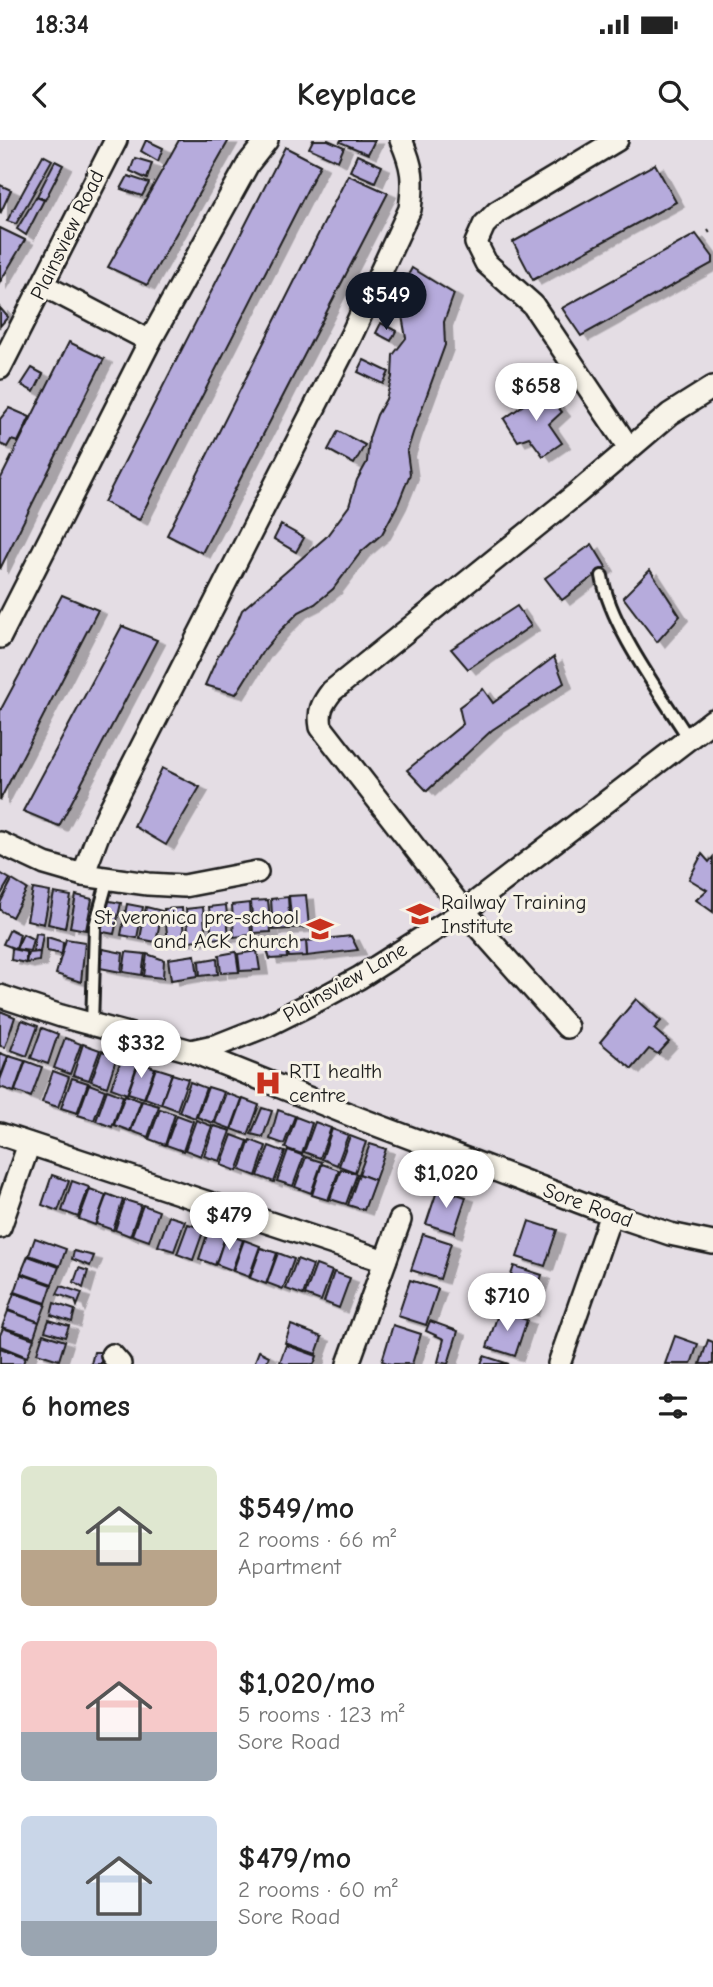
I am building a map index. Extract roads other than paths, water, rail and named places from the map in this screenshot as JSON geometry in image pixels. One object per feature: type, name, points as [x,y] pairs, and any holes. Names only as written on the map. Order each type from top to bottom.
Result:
[{"type":"street","name":"Plainsview Road","points":[[0,368],[116,140]]},
{"type":"street","points":[[0,637],[150,341],[248,164],[267,140]]},
{"type":"street","points":[[83,875],[97,835],[351,336],[410,209],[413,186],[411,162],[401,140]]},
{"type":"street","points":[[617,140],[497,212],[484,225],[476,243],[486,263],[533,305],[629,449]]},
{"type":"street","points":[[43,285],[150,341]]},
{"type":"street","points":[[567,1027],[464,911],[321,727],[318,713],[331,691],[575,495],[670,414],[713,387]]},
{"type":"street","name":"Plainsview Lane","points":[[0,996],[61,1016],[191,1051],[218,1045],[292,1014],[359,978],[464,911],[711,725]]},
{"type":"street","points":[[0,843],[45,864],[83,875],[148,884],[184,886],[257,872]]},
{"type":"street","name":"Sore Road","points":[[191,1051],[611,1214],[670,1234],[713,1243]]},
{"type":"street","points":[[0,1134],[385,1261]]},
{"type":"street","points":[[0,1227],[29,1144]]},
{"type":"street","points":[[559,1364],[611,1214]]},
{"type":"street","points":[[348,1364],[400,1220]]},
{"type":"lane","points":[[602,576],[608,599],[632,647],[689,739]]},
{"type":"lane","points":[[92,1024],[95,926],[108,879]]},
{"type":"place","name":"Railway Training Institute","points":[[420,914]]},
{"type":"place","name":"St. veronica pre-school and ACK church","points":[[320,929]]},
{"type":"place","name":"RTI health centre","points":[[268,1083]]}]
